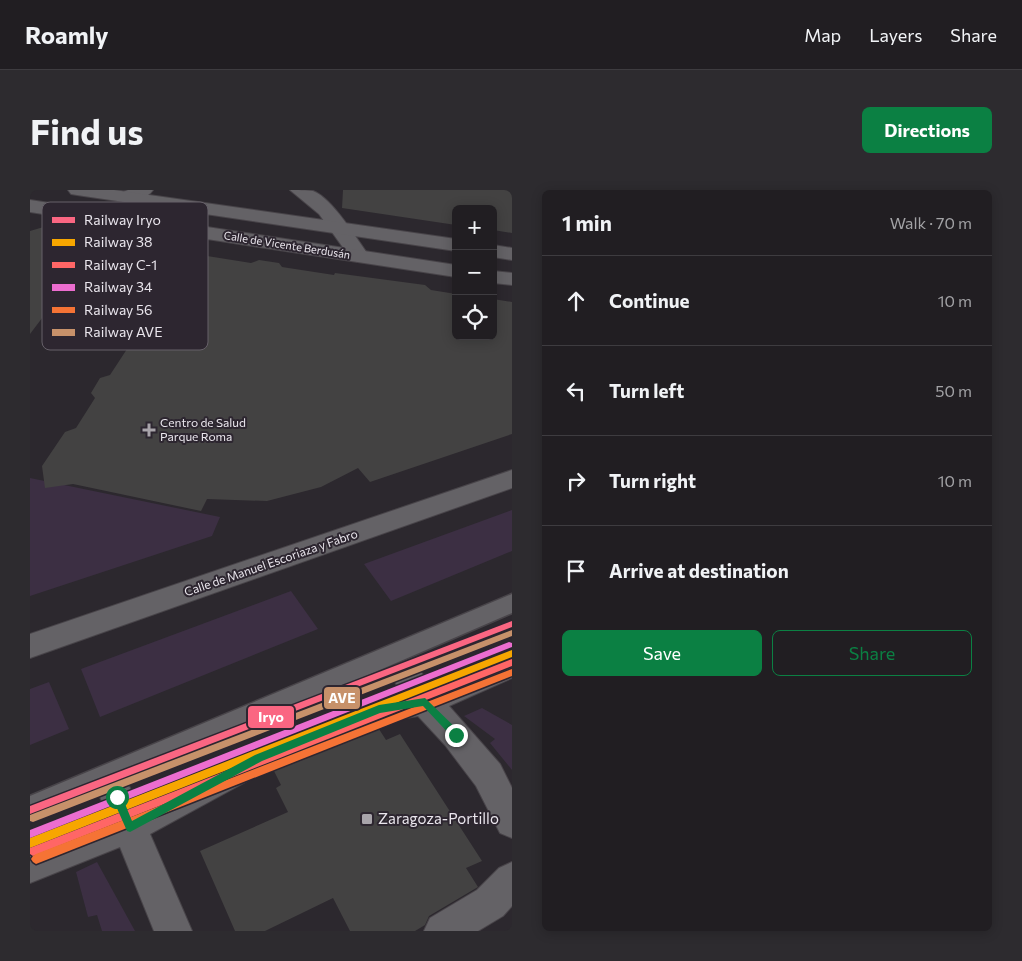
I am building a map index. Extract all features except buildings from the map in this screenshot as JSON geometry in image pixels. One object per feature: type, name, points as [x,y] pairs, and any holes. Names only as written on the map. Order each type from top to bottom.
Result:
[{"type":"street","name":"Calle de Vicente Berdusán","points":[[77,190],[161,202]]},
{"type":"street","points":[[127,197],[144,190]]},
{"type":"street","points":[[298,190],[317,200],[358,256]]},
{"type":"street","name":"Calle de Vicente Berdusán","points":[[208,209],[452,244]]},
{"type":"street","name":"Calle de Vicente Berdusán","points":[[208,233],[452,270]]},
{"type":"street","points":[[497,252],[512,254]]},
{"type":"street","points":[[497,278],[512,280]]},
{"type":"street","name":"Calle de Manuel Escoriaza y Fabro","points":[[30,646],[512,479]]},
{"type":"street","points":[[30,866],[124,812],[379,709],[425,702],[512,665]]},
{"type":"street","points":[[405,674],[425,702],[456,735],[488,775],[512,822]]},
{"type":"street","points":[[124,812],[173,931]]},
{"type":"street","points":[[444,931],[490,902],[512,880]]},
{"type":"lane","points":[[30,808],[512,603]]},
{"type":"shaded area","points":[[30,478],[220,517],[212,536],[30,596]]},
{"type":"shaded area","points":[[512,510],[512,551],[391,601],[364,564]]},
{"type":"shaded area","points":[[291,591],[318,629],[100,717],[81,669]]},
{"type":"shaded area","points":[[49,682],[69,729],[30,745],[30,689]]},
{"type":"shaded area","points":[[482,708],[512,725],[512,770],[490,743],[495,739],[464,716]]},
{"type":"shaded area","points":[[97,862],[135,931],[102,931],[97,915],[88,917],[76,872]]},
{"type":"rail line","name":"Iryo","points":[[30,810],[512,624]]},
{"type":"rail line","name":"AVE","points":[[33,818],[512,633]]},
{"type":"rail line","name":"34","points":[[30,834],[509,645]]},
{"type":"rail line","name":"38","points":[[30,843],[512,653]]},
{"type":"rail line","name":"C-1","points":[[33,851],[512,662]]},
{"type":"rail line","name":"56","points":[[36,859],[512,672]]},
{"type":"place","name":"Centro de Salud Parque Roma","points":[[149,430]]},
{"type":"place","name":"Zaragoza-Portillo","points":[[367,819]]},
{"type":"route","points":[[117,797],[130,827],[259,758],[379,709],[425,702],[456,735]]}]
